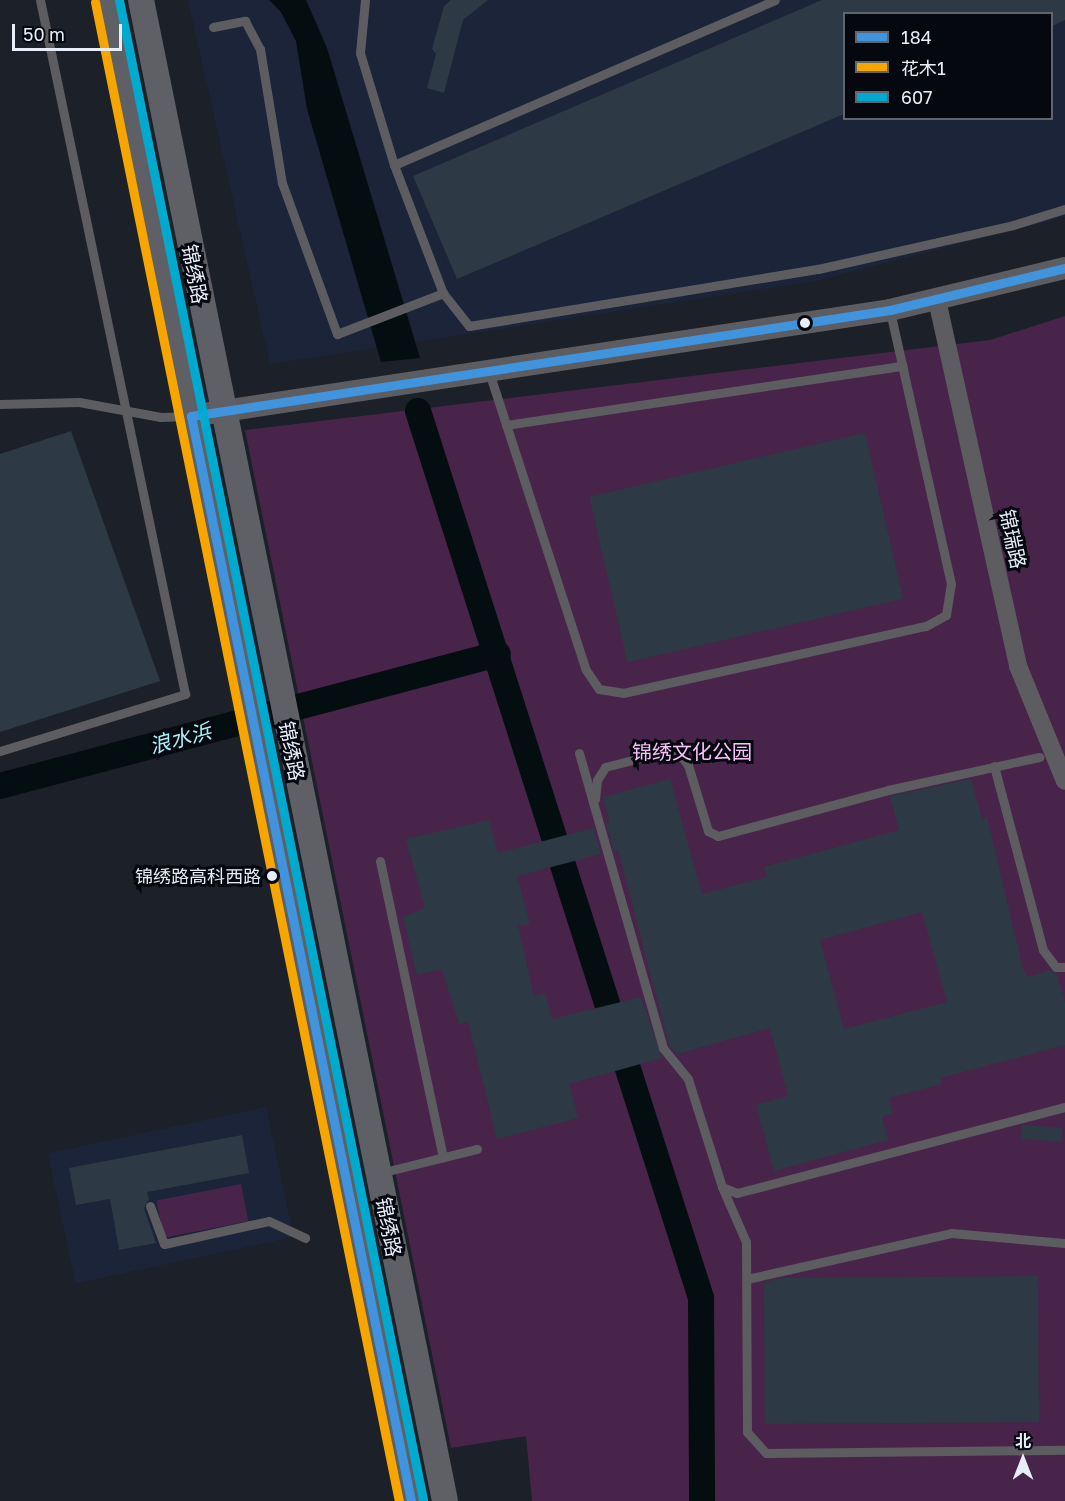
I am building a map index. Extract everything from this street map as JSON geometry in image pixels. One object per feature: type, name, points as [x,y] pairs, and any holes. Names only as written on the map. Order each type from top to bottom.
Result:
[{"type":"main road","name":"锦绣路","points":[[107,0],[411,1501]]},
{"type":"main road","name":"锦绣路","points":[[141,0],[222,411],[445,1501]]},
{"type":"street","points":[[191,416],[890,310],[1065,268]]},
{"type":"street","name":"锦瑞路","points":[[937,300],[1016,657],[1035,713],[1065,781]]},
{"type":"lane","points":[[0,751],[185,694],[40,0]]},
{"type":"lane","points":[[365,0],[360,53],[394,165],[443,292],[469,326],[818,269],[1013,225],[1065,208]]},
{"type":"lane","points":[[394,165],[775,0]]},
{"type":"lane","points":[[213,27],[245,21],[260,49],[282,183],[337,334],[443,292]]},
{"type":"lane","points":[[489,371],[586,670],[599,689],[623,693],[926,626],[946,615],[951,584],[890,310]]},
{"type":"lane","points":[[506,424],[903,366]]},
{"type":"lane","points":[[0,404],[79,402],[160,417],[191,416]]},
{"type":"lane","points":[[594,807],[597,780],[605,767],[664,752],[681,756],[688,765],[708,831],[718,836],[994,766],[1039,757]]},
{"type":"lane","points":[[579,753],[663,1048],[688,1079],[722,1187],[746,1242],[747,1432],[766,1453],[1065,1450]]},
{"type":"lane","points":[[994,766],[1042,950],[1056,966],[1065,967]]},
{"type":"lane","points":[[380,861],[443,1157]]},
{"type":"lane","points":[[722,1187],[737,1193],[1065,1107]]},
{"type":"lane","points":[[378,1174],[477,1149]]},
{"type":"lane","points":[[150,1206],[164,1244],[269,1221],[305,1238]]},
{"type":"lane","points":[[747,1279],[951,1233],[1065,1243]]},
{"type":"shaded area","points":[[188,0],[1065,0],[1065,217],[815,281],[270,364]]},
{"type":"shaded area","points":[[269,0],[306,0],[327,48],[420,358],[381,362],[307,109],[296,41],[281,12]]},
{"type":"shaded area","points":[[266,1107],[294,1237],[76,1283],[48,1153]]},
{"type":"green space","name":"锦绣文化公园","points":[[1065,316],[1065,1501],[532,1501],[526,1436],[451,1448],[245,430],[990,340]]},
{"type":"green space","points":[[241,1184],[248,1221],[164,1238],[157,1200]]},
{"type":"building","points":[[451,0],[488,0],[463,20],[444,93],[427,88],[436,54],[432,49],[444,6]]},
{"type":"building","points":[[822,0],[1065,0],[1065,20],[1053,26],[1053,12],[843,12],[843,114],[457,279],[413,176]]},
{"type":"building","points":[[71,431],[160,681],[0,732],[0,454]]},
{"type":"building","points":[[865,433],[903,599],[627,662],[589,497]]},
{"type":"building","points":[[670,779],[702,894],[767,877],[764,867],[899,830],[890,796],[971,779],[982,819],[987,817],[1023,969],[1028,977],[1050,970],[1057,974],[1065,1003],[1065,1045],[940,1078],[942,1084],[889,1098],[893,1113],[882,1117],[888,1140],[774,1171],[756,1105],[788,1096],[770,1028],[677,1054],[669,1045],[618,850],[614,851],[606,824],[610,823],[603,797]],"holes":[[[922,912],[947,1002],[844,1029],[820,940]]]},
{"type":"building","points":[[489,820],[498,853],[593,828],[601,854],[517,876],[530,924],[518,926],[534,996],[545,993],[552,1019],[641,997],[662,1058],[569,1084],[578,1118],[497,1139],[468,1022],[459,1024],[442,969],[417,975],[403,917],[425,908],[406,839]]},
{"type":"building","points":[[1022,1125],[1063,1128],[1062,1142],[1021,1139]]},
{"type":"building","points":[[242,1135],[249,1173],[147,1192],[149,1199],[144,1208],[156,1243],[119,1250],[110,1199],[76,1205],[69,1168]]},
{"type":"building","points":[[1038,1276],[1039,1422],[765,1424],[764,1282],[782,1278]]},
{"type":"waterway","points":[[418,411],[701,1298],[702,1501]]},
{"type":"waterway","name":"浪水浜","points":[[0,786],[498,654]]},
{"type":"transit line","name":"607","points":[[119,0],[423,1499]]},
{"type":"transit line","name":"花木1","points":[[95,2],[399,1501]]},
{"type":"transit line","name":"184","points":[[411,1501],[191,416],[890,310],[1065,268]]},
{"type":"place","name":"锦绣路高科西路","points":[[272,876]]}]
